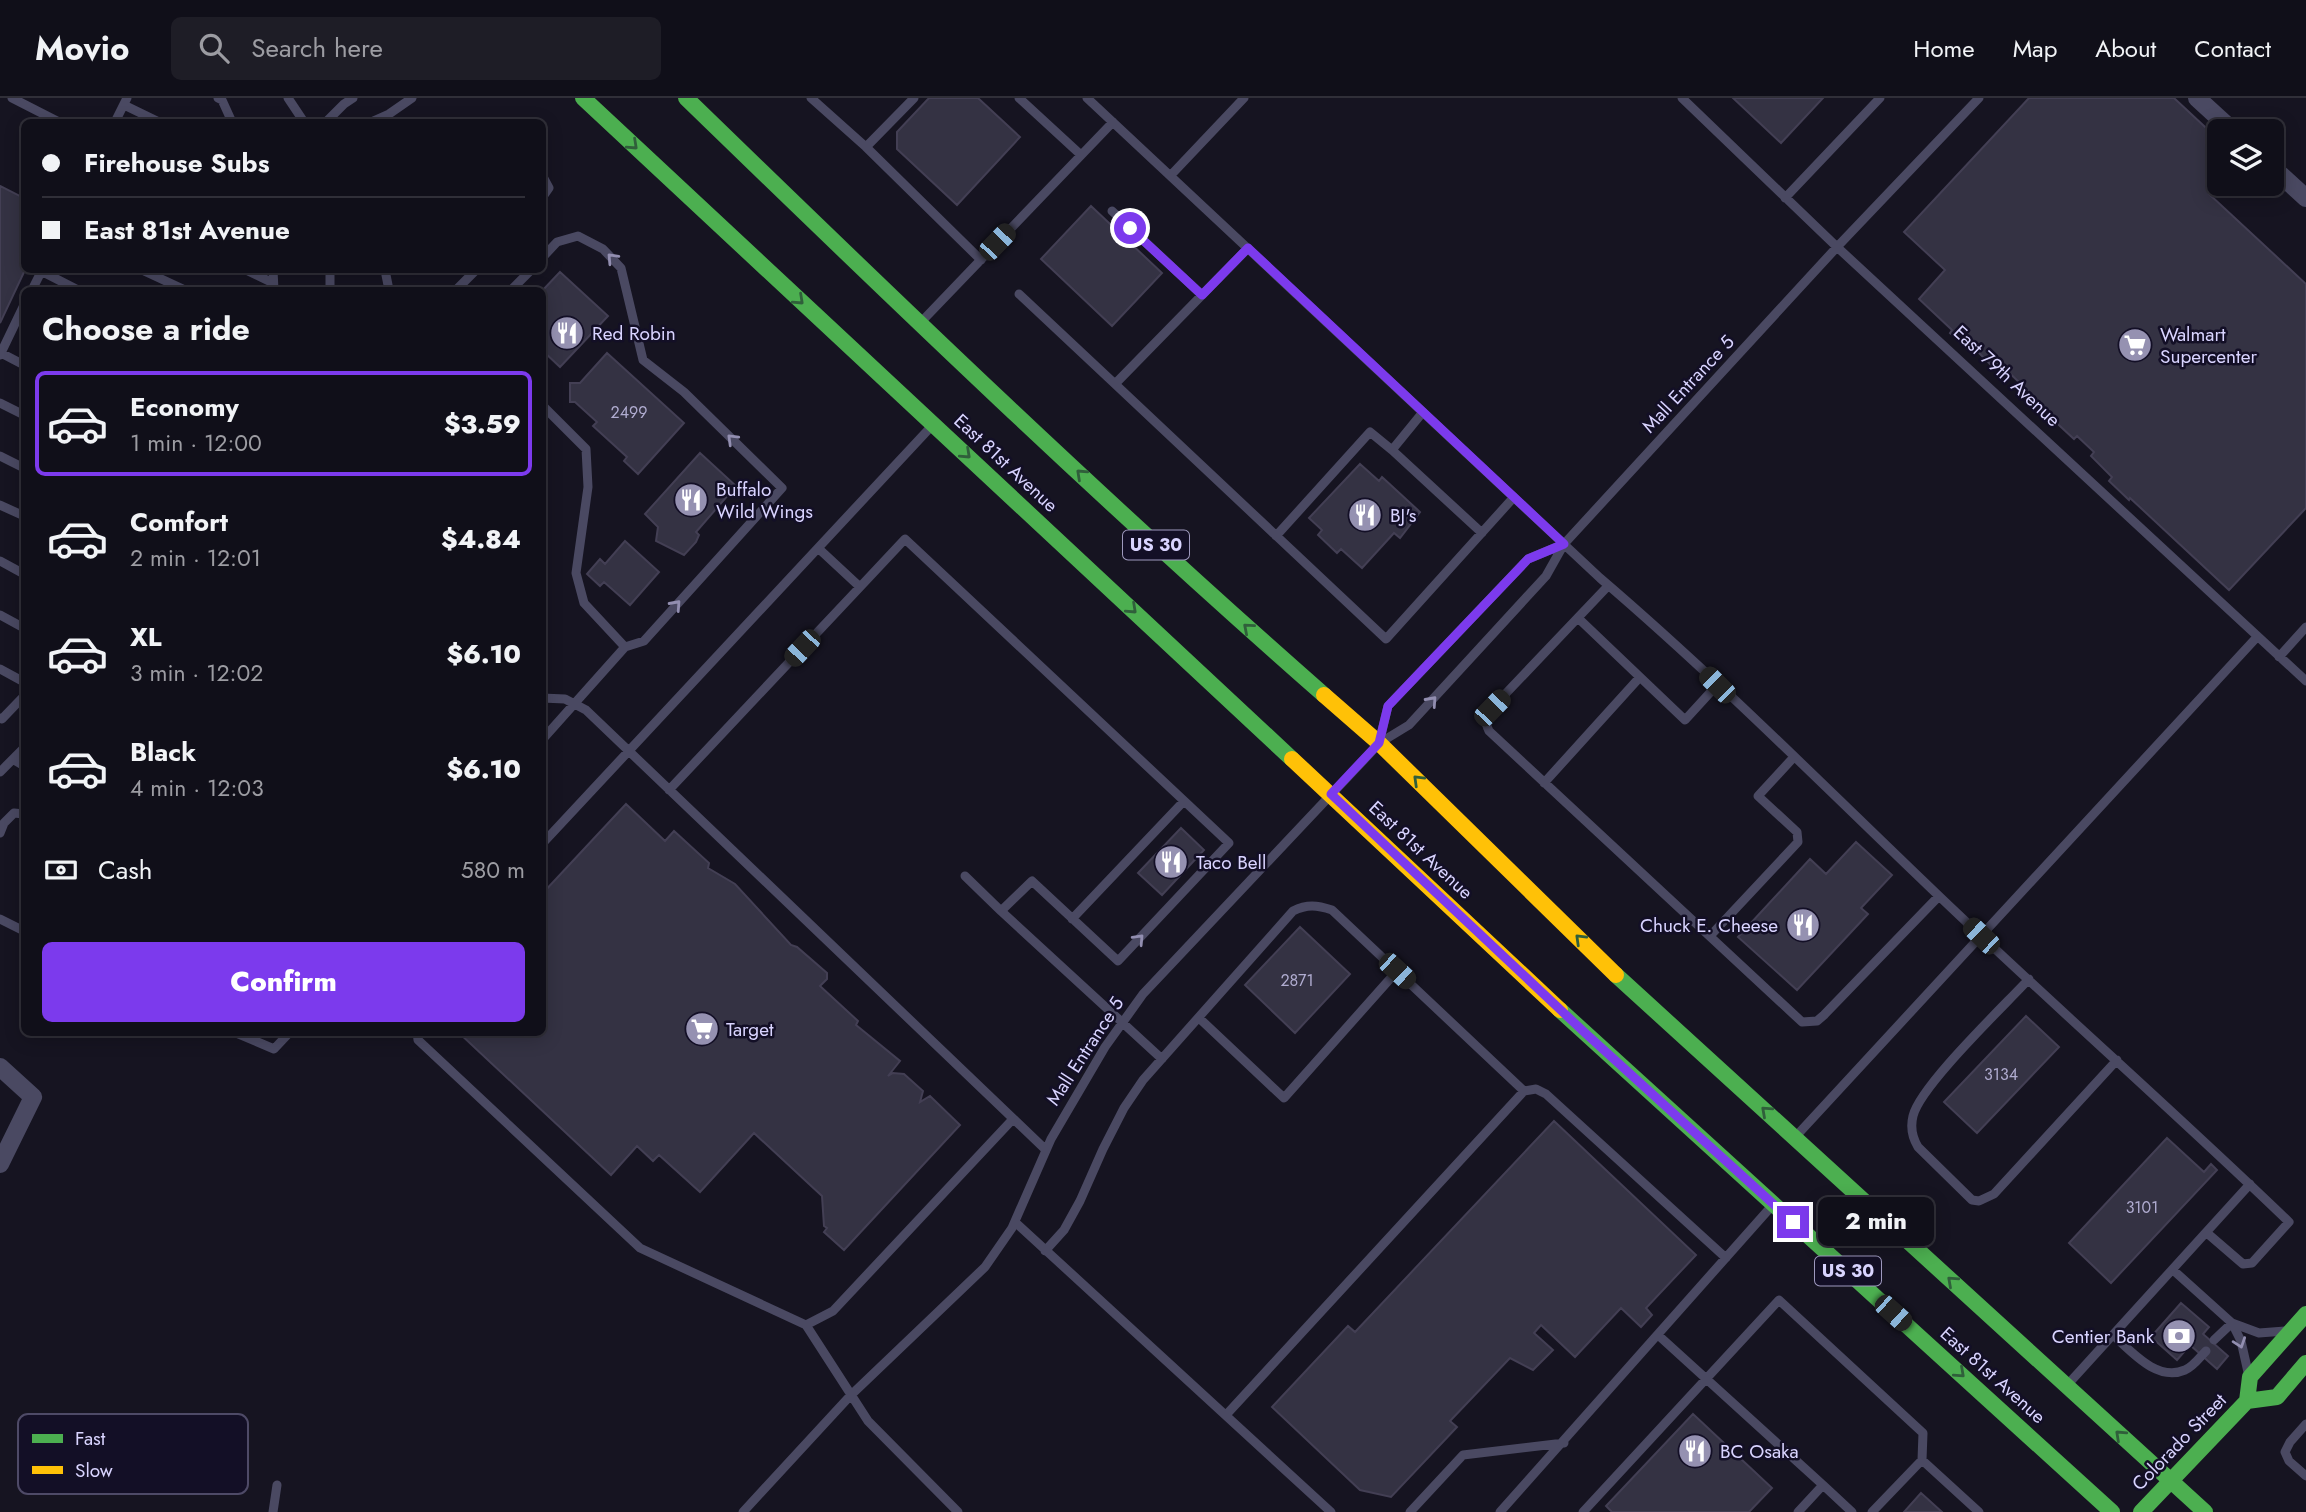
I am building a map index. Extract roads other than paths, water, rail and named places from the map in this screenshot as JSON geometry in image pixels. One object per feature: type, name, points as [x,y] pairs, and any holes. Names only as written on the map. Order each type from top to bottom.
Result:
[{"type":"main road","name":"East 81st Avenue","points":[[583,98],[1583,1031],[2112,1512]]},
{"type":"main road","name":"US 30","points":[[687,98],[920,323],[1201,587],[1379,743],[1629,987],[2204,1512]]},
{"type":"main road","points":[[2250,1377],[2306,1314]]},
{"type":"main road","name":"Colorado Street","points":[[2247,1401],[2277,1397],[2306,1363]]},
{"type":"main road","name":"Colorado Street","points":[[2141,1512],[2247,1401],[2250,1377]]},
{"type":"street","points":[[2197,98],[2220,119]]},
{"type":"street","points":[[2284,178],[2306,198]]},
{"type":"street","points":[[0,1067],[33,1097],[0,1164]]},
{"type":"lane","points":[[12,98],[53,119]]},
{"type":"lane","points":[[288,98],[302,119]]},
{"type":"lane","points":[[329,119],[353,98]]},
{"type":"lane","points":[[378,119],[412,98]]},
{"type":"lane","points":[[811,98],[866,147],[981,260]]},
{"type":"lane","points":[[866,147],[914,98]]},
{"type":"lane","points":[[1019,98],[1081,155]]},
{"type":"lane","points":[[1087,98],[2289,1222],[2252,1263],[2243,1264],[2207,1233]]},
{"type":"lane","points":[[1171,175],[1244,98]]},
{"type":"lane","name":"East 79th Avenue","points":[[1682,98],[1785,198],[2306,681]]},
{"type":"lane","points":[[1785,198],[1880,98]]},
{"type":"lane","name":"Mall Entrance 5","points":[[743,1512],[850,1396],[985,1267],[1015,1222],[1046,1150],[1105,1047],[1143,994],[1379,743],[1409,725],[1546,576],[1564,544],[1979,98]]},
{"type":"lane","points":[[220,99],[230,119]]},
{"type":"lane","points":[[116,119],[126,101],[154,119]]},
{"type":"lane","points":[[920,323],[1113,122]]},
{"type":"lane","points":[[1112,211],[1202,295]]},
{"type":"lane","points":[[546,254],[557,243],[578,236],[603,248],[621,268],[643,360],[684,391],[782,488],[644,641],[625,647],[546,736]]},
{"type":"lane","points":[[1115,384],[1248,248]]},
{"type":"lane","points":[[47,273],[72,287]]},
{"type":"lane","points":[[148,273],[179,287]]},
{"type":"lane","points":[[251,273],[273,287]]},
{"type":"lane","points":[[459,287],[473,273]]},
{"type":"lane","points":[[514,287],[528,273]]},
{"type":"lane","points":[[1019,294],[1386,639],[1514,497]]},
{"type":"lane","points":[[21,315],[1,354],[21,364]]},
{"type":"lane","points":[[0,402],[21,413]]},
{"type":"lane","points":[[546,409],[586,449],[589,487],[576,573],[584,603],[625,647]]},
{"type":"lane","points":[[1392,450],[1423,412]]},
{"type":"lane","points":[[546,840],[933,424]]},
{"type":"lane","points":[[1276,536],[1370,432],[1482,533]]},
{"type":"lane","points":[[0,456],[21,466]]},
{"type":"lane","points":[[0,505],[21,515]]},
{"type":"lane","points":[[669,790],[905,539],[1229,843],[1118,961],[1032,881],[1001,911]]},
{"type":"lane","name":"Mall Entrance 5","points":[[1379,743],[1388,706],[1528,559],[1564,544]]},
{"type":"lane","points":[[818,548],[860,587]]},
{"type":"lane","points":[[0,561],[21,572]]},
{"type":"lane","points":[[1608,586],[1486,715],[1485,724],[1489,731],[1544,783],[1802,1022],[1809,1023],[1824,1015],[1939,896]]},
{"type":"lane","points":[[0,615],[21,626]]},
{"type":"lane","points":[[1578,618],[1685,720],[1717,685]]},
{"type":"lane","points":[[2279,657],[2306,627]]},
{"type":"lane","points":[[1795,1138],[2257,636]]},
{"type":"lane","points":[[0,669],[21,680]]},
{"type":"lane","points":[[1544,783],[1640,677]]},
{"type":"lane","points":[[546,698],[565,699],[586,710],[1046,1150]]},
{"type":"lane","points":[[0,718],[21,699]]},
{"type":"lane","points":[[0,772],[21,752]]},
{"type":"lane","points":[[1710,936],[1798,842],[1797,832],[1758,796],[1793,758]]},
{"type":"lane","points":[[14,760],[21,764]]},
{"type":"lane","points":[[1072,919],[1184,800]]},
{"type":"lane","points":[[0,834],[4,823],[14,813],[21,814]]},
{"type":"lane","points":[[965,876],[1162,1059]]},
{"type":"lane","points":[[1045,1251],[1064,1230],[1124,1108],[1143,1080],[1293,911],[1306,905],[1332,910],[1524,1091]]},
{"type":"lane","points":[[0,919],[21,926]]},
{"type":"lane","points":[[1199,1018],[1283,1098],[1397,971]]},
{"type":"lane","points":[[2029,979],[1925,1091],[1913,1115],[1912,1136],[1918,1147],[1972,1200],[1979,1201],[1994,1194],[2117,1060]]},
{"type":"lane","points":[[243,1036],[274,1049],[286,1036]]},
{"type":"lane","points":[[418,1036],[418,1040],[640,1248],[806,1325],[868,1421],[958,1512]]},
{"type":"lane","points":[[1226,1415],[1524,1091],[1536,1089],[1546,1094],[1726,1258]]},
{"type":"lane","points":[[806,1325],[833,1311],[1013,1119]]},
{"type":"lane","points":[[2067,1385],[2250,1184]]},
{"type":"lane","points":[[1500,1512],[1564,1443],[1773,1204]]},
{"type":"lane","points":[[1015,1222],[1331,1512]]},
{"type":"lane","points":[[2173,1269],[2232,1322],[2259,1334],[2291,1331]]},
{"type":"lane","points":[[1583,1512],[1779,1300],[1923,1433],[1923,1460],[1872,1512]]},
{"type":"lane","points":[[2214,1340],[2232,1322]]},
{"type":"lane","points":[[2232,1322],[2241,1341],[2250,1377]]},
{"type":"lane","points":[[1658,1335],[1852,1512]]},
{"type":"lane","points":[[2113,1335],[2148,1366],[2169,1374],[2187,1370],[2206,1351]]},
{"type":"lane","points":[[2306,1424],[2285,1452],[2289,1461],[2306,1476]]},
{"type":"lane","points":[[1410,1512],[1463,1455],[1564,1443]]},
{"type":"lane","points":[[1923,1460],[1979,1512]]},
{"type":"lane","points":[[273,1512],[277,1485]]},
{"type":"lane","points":[[1798,1512],[1823,1485]]},
{"type":"place","name":"Red Robin","points":[[567,333]]},
{"type":"place","name":"Walmart Supercenter","points":[[2135,345]]},
{"type":"place","name":"Buffalo Wild Wings","points":[[691,500]]},
{"type":"place","name":"BJ's","points":[[1365,515]]},
{"type":"place","name":"Taco Bell","points":[[1171,862]]},
{"type":"place","name":"Chuck E. Cheese","points":[[1803,925]]},
{"type":"place","name":"Target","points":[[702,1029]]},
{"type":"place","name":"Centier Bank","points":[[2179,1336]]},
{"type":"place","name":"BC Osaka","points":[[1695,1451]]}]
